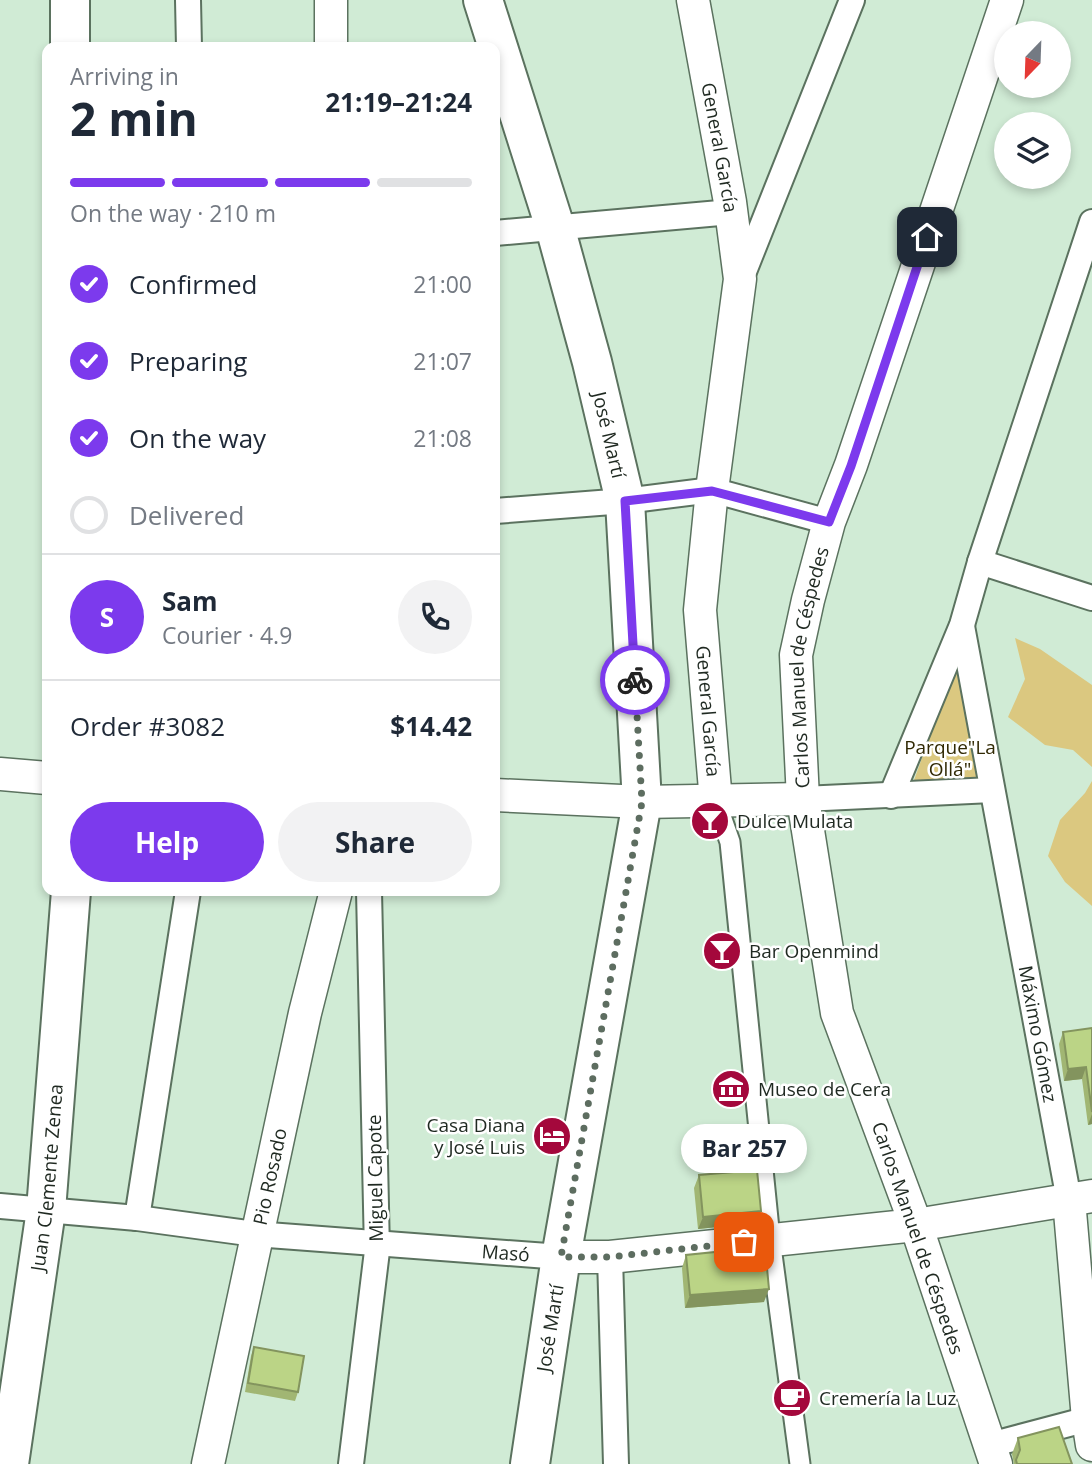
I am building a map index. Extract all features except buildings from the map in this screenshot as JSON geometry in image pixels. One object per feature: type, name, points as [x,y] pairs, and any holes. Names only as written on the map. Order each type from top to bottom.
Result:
[{"type":"main road","points":[[70,42],[71,0]]},
{"type":"main road","name":"José Martí","points":[[483,0],[496,42]]},
{"type":"main road","name":"José Martí","points":[[500,54],[555,227],[592,362],[625,501],[642,802],[561,1257],[530,1464]]},
{"type":"main road","name":"Juan Clemente Zenea","points":[[9,1464],[46,1210],[71,896]]},
{"type":"street","points":[[188,0],[189,42]]},
{"type":"street","points":[[331,0],[331,42]]},
{"type":"street","name":"General García","points":[[692,0],[732,212],[740,279],[712,491],[700,610],[716,802],[730,842],[770,1240],[800,1464]]},
{"type":"street","points":[[740,279],[852,0]]},
{"type":"street","name":"Carlos Manuel de Céspedes","points":[[993,1454],[915,1225],[838,1013],[803,799],[796,655],[829,522],[855,453],[1007,0]]},
{"type":"street","points":[[500,232],[732,212]]},
{"type":"street","name":"Máximo Gómez","points":[[891,796],[962,625],[980,562],[1092,222]]},
{"type":"street","points":[[500,511],[712,491],[829,522]]},
{"type":"street","points":[[980,562],[1092,598]]},
{"type":"street","name":"Máximo Gómez","points":[[962,625],[992,790],[1081,1198],[1090,1432]]},
{"type":"street","points":[[0,774],[42,778]]},
{"type":"street","points":[[500,794],[642,802],[716,802],[992,790]]},
{"type":"street","points":[[137,1218],[187,896]]},
{"type":"street","name":"Pio Rosado","points":[[208,1464],[304,1013],[335,896]]},
{"type":"street","name":"Miguel Capote","points":[[351,1464],[376,1242],[369,896]]},
{"type":"street","name":"Masó","points":[[0,1206],[137,1218],[255,1234],[561,1257],[610,1257],[915,1225],[1081,1198]]},
{"type":"street","points":[[610,1257],[616,1464]]},
{"type":"street","points":[[993,1454],[1090,1432]]},
{"type":"green space","points":[[1015,638],[1040,649],[1092,685],[1092,767],[1073,750],[1045,745],[1008,717],[1025,679]]},
{"type":"green space","name":"Parque\"La Ollá\"","points":[[957,660],[981,784],[913,783]]},
{"type":"green space","points":[[1092,781],[1092,906],[1065,882],[1048,856],[1060,820],[1085,793]]},
{"type":"way so far","points":[[635,680],[642,802],[561,1257],[610,1257],[744,1242]]},
{"type":"place","name":"Dulce Mulata","points":[[710,821]]},
{"type":"place","name":"Bar Openmind","points":[[722,951]]},
{"type":"place","name":"Museo de Cera","points":[[731,1089]]},
{"type":"place","name":"Casa Diana y José Luis","points":[[552,1136]]},
{"type":"place","name":"Bar 257","points":[[744,1242]]},
{"type":"place","name":"Cremería la Luz","points":[[792,1398]]},
{"type":"route","points":[[635,680],[625,501],[712,491],[829,522],[851,466],[927,237]]}]
